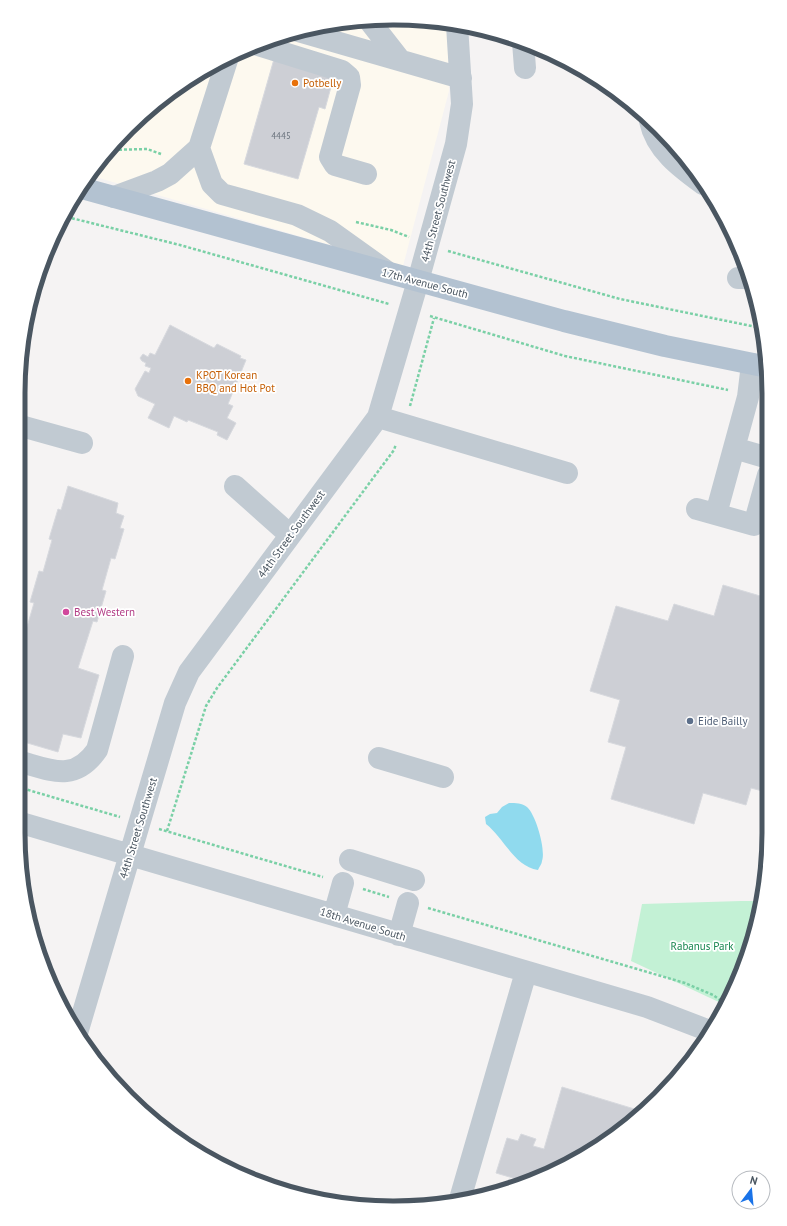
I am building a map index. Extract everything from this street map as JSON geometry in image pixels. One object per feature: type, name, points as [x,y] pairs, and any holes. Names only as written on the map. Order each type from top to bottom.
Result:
[{"type":"main road","name":"17th Avenue South","points":[[87,190],[578,325],[665,346],[760,365]]},
{"type":"street","points":[[373,26],[400,60]]},
{"type":"street","name":"44th Street Southwest","points":[[79,1025],[175,703],[190,672],[378,417],[456,144],[462,104],[457,31]]},
{"type":"street","points":[[313,34],[461,78]]},
{"type":"street","points":[[267,48],[342,71],[349,77],[350,85],[330,157],[335,165],[366,174]]},
{"type":"street","points":[[524,49],[525,68]]},
{"type":"street","points":[[114,197],[157,181],[170,174],[199,148],[225,66]]},
{"type":"street","points":[[655,134],[658,142],[675,163],[689,174]]},
{"type":"street","points":[[199,148],[212,184],[222,194],[297,215],[330,231],[389,273]]},
{"type":"street","points":[[760,365],[748,394],[734,448],[707,511],[754,525],[762,496]]},
{"type":"street","points":[[378,417],[566,472]]},
{"type":"street","points":[[25,427],[82,443]]},
{"type":"street","points":[[734,448],[762,456]]},
{"type":"street","points":[[235,486],[290,535]]},
{"type":"street","points":[[25,763],[51,770],[66,772],[79,769],[90,760],[97,750],[124,656]]},
{"type":"street","points":[[379,758],[443,777]]},
{"type":"street","name":"18th Avenue South","points":[[25,824],[647,1007],[705,1029]]},
{"type":"street","points":[[350,860],[414,880]]},
{"type":"street","points":[[334,915],[343,883]]},
{"type":"street","points":[[399,935],[408,902]]},
{"type":"street","points":[[461,1195],[526,972]]},
{"type":"path","points":[[70,218],[180,245],[372,299]]},
{"type":"path","points":[[167,831],[206,706],[217,688],[394,450],[403,425],[434,318],[565,356],[748,394]]},
{"type":"path","points":[[25,789],[685,984],[721,1001]]},
{"type":"shaded area","points":[[394,25],[447,29],[449,91],[403,266],[95,177],[116,151],[133,133],[169,101],[209,74],[252,53],[298,38],[345,28]]},
{"type":"green space","name":"Rabanus Park","points":[[756,901],[742,951],[734,974],[720,1003],[631,961],[642,904]]},
{"type":"water","points":[[509,803],[527,807],[534,817],[543,849],[542,862],[538,870],[522,863],[486,824],[485,817],[490,814],[497,813],[502,807]]},
{"type":"building","points":[[274,59],[334,76],[325,109],[319,107],[298,179],[244,164]]},
{"type":"building","name":"KPOT Korean BBQ and Hot Pot","points":[[170,325],[214,348],[217,344],[246,360],[228,404],[233,406],[227,418],[236,423],[227,440],[217,435],[218,432],[174,416],[169,428],[148,418],[155,404],[138,396],[135,389],[145,371],[149,373],[151,368],[145,366],[146,363],[140,358],[143,354],[148,357],[150,353],[155,355]]},
{"type":"building","name":"Best Western","points":[[68,486],[118,503],[116,513],[124,516],[120,528],[124,529],[115,559],[111,558],[102,590],[106,591],[97,622],[93,621],[78,668],[99,675],[81,738],[63,734],[58,752],[25,742],[25,634],[34,603],[30,602],[39,571],[43,572],[52,540],[49,539],[58,509],[61,510]]},
{"type":"building","name":"Eide Bailly","points":[[723,585],[762,597],[762,791],[751,788],[746,805],[703,793],[694,824],[611,799],[626,747],[608,742],[620,700],[590,691],[616,606],[668,621],[674,604],[714,616]]},
{"type":"building","points":[[562,1087],[636,1110],[618,1125],[578,1152],[535,1173],[517,1179],[496,1173],[507,1138],[518,1141],[521,1134],[536,1139],[533,1146],[544,1149]]},
{"type":"place","name":"Potbelly","points":[[295,83]]},
{"type":"place","name":"KPOT Korean BBQ and Hot Pot","points":[[188,381]]},
{"type":"place","name":"Best Western","points":[[66,612]]},
{"type":"place","name":"Eide Bailly","points":[[690,721]]}]
